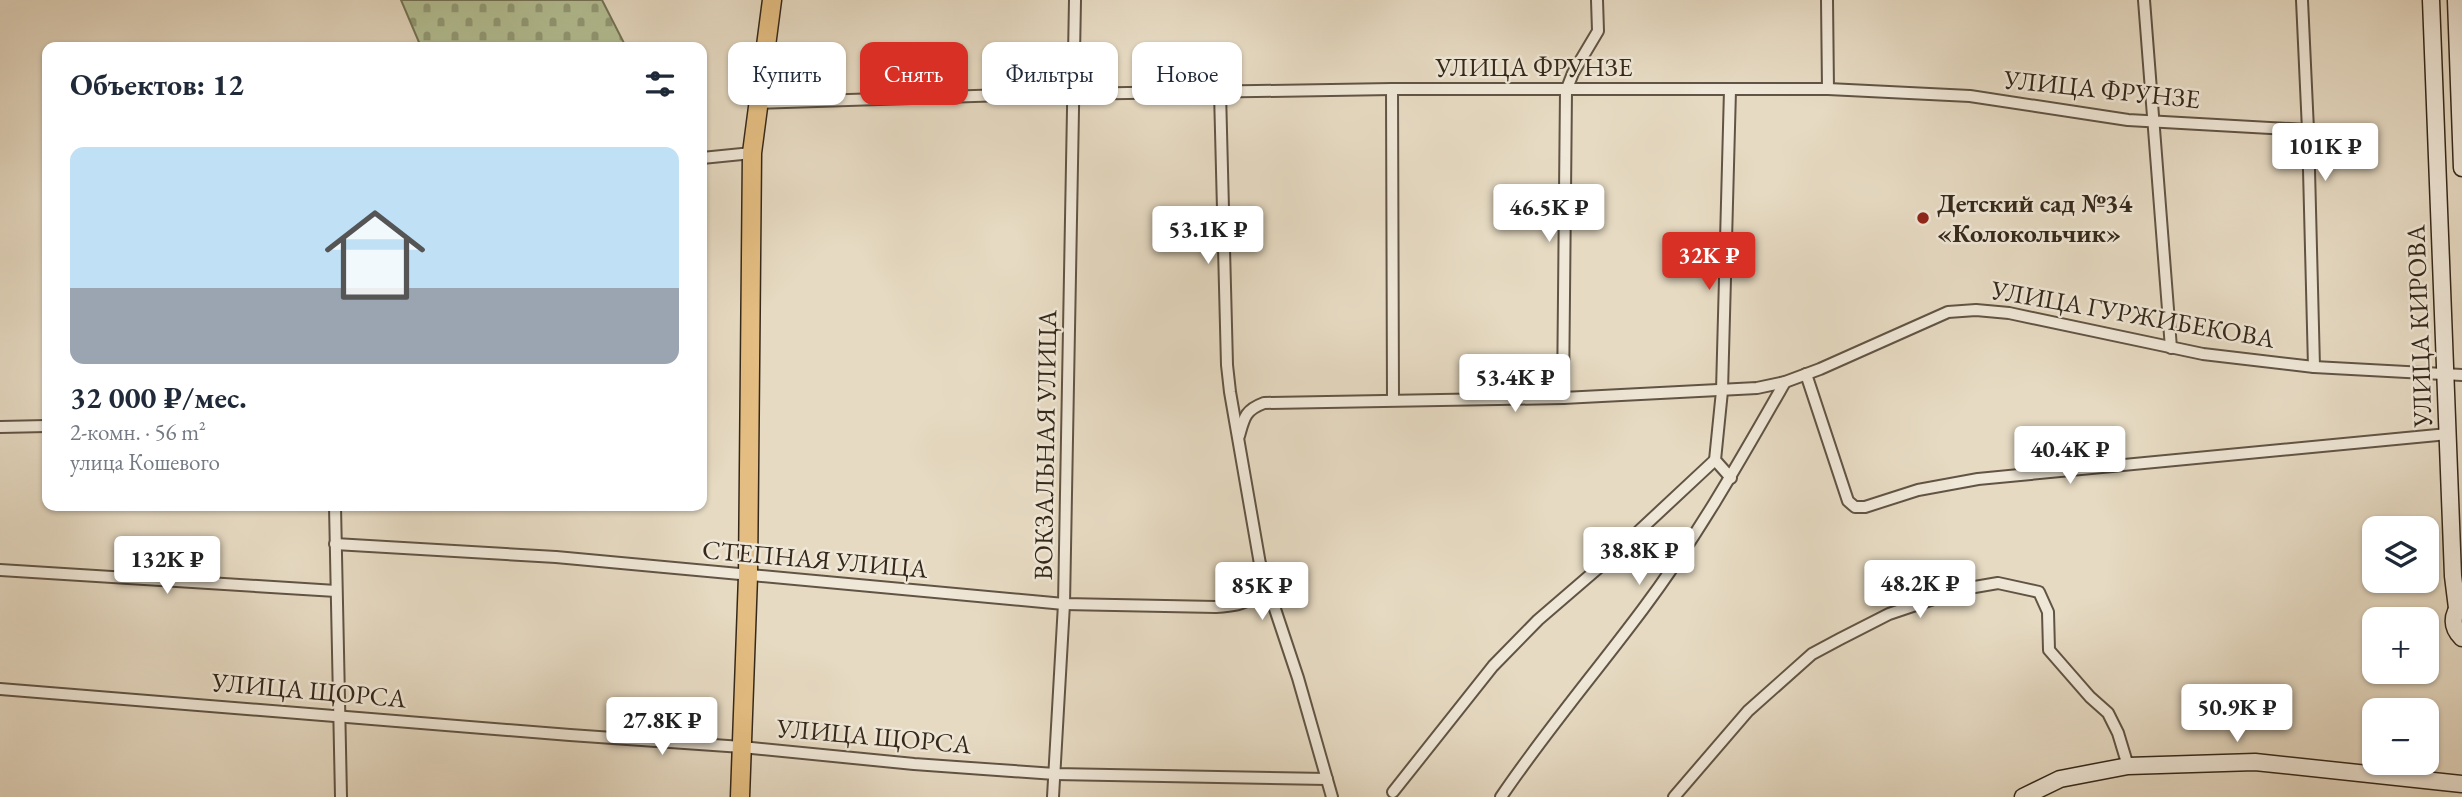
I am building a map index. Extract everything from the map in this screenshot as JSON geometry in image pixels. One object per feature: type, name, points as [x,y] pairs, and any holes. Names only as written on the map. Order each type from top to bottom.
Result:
[{"type":"main road","points":[[766,42],[772,0]]},
{"type":"main road","points":[[740,797],[748,576],[752,153],[757,105]]},
{"type":"street","name":"ВОКЗАЛЬНАЯ УЛИЦА","points":[[1075,0],[1075,42]]},
{"type":"street","points":[[1563,398],[1566,90],[1598,31],[1597,0]]},
{"type":"street","points":[[1827,0],[1828,89]]},
{"type":"street","points":[[2144,0],[2171,348]]},
{"type":"street","points":[[2302,0],[2314,367]]},
{"type":"street","name":"УЛИЦА КИРОВА","points":[[2431,0],[2453,576],[2460,606],[2454,624],[2462,638]]},
{"type":"street","points":[[2456,0],[2462,168]]},
{"type":"street","points":[[1392,89],[1393,400]]},
{"type":"street","name":"УЛИЦА ФРУНЗЕ","points":[[1242,92],[1828,89],[1970,96],[2128,120],[2308,130]]},
{"type":"street","points":[[1393,792],[1493,666],[1538,620],[1610,558],[1715,460],[1722,391],[1730,90]]},
{"type":"street","name":"УЛИЦА ФРУНЗЕ","points":[[846,100],[982,97]]},
{"type":"street","name":"ВОКЗАЛЬНАЯ УЛИЦА","points":[[1053,797],[1064,604],[1075,105]]},
{"type":"street","points":[[1220,105],[1227,365],[1260,564],[1298,678],[1332,797]]},
{"type":"street","points":[[707,158],[752,153]]},
{"type":"street","name":"УЛИЦА ГУРЖИБЕКОВА","points":[[1239,436],[1244,419],[1252,408],[1264,403],[1563,398],[1757,388],[1806,374],[1948,312],[1976,310],[2009,313],[2203,354],[2314,367],[2462,375]]},
{"type":"street","points":[[1806,374],[1848,501],[1855,507],[1865,507],[1918,490],[1978,480],[2448,434]]},
{"type":"street","points":[[1501,797],[1532,751],[1644,609],[1731,478],[1785,382]]},
{"type":"street","points":[[0,427],[42,426]]},
{"type":"street","points":[[1715,460],[1731,478]]},
{"type":"street","points":[[335,511],[341,797]]},
{"type":"street","name":"СТЕПНАЯ УЛИЦА","points":[[335,544],[556,557],[1064,604],[1238,606],[1252,599],[1258,586],[1260,564]]},
{"type":"street","points":[[0,570],[336,591]]},
{"type":"street","points":[[1674,797],[1748,711],[1812,654],[1889,614],[1963,589],[1997,583],[2039,592],[2048,612],[2049,650],[2090,697],[2108,713],[2118,733],[2128,766]]},
{"type":"street","name":"УЛИЦА ЩОРСА","points":[[0,689],[1055,774],[1327,779]]},
{"type":"street","points":[[2023,797],[2060,779],[2128,766],[2255,762],[2462,785]]},
{"type":"green space","points":[[401,0],[602,0],[623,42],[419,42]]},
{"type":"place","name":"Детский сад №34 «Колокольчик»","points":[[1923,218]]}]
